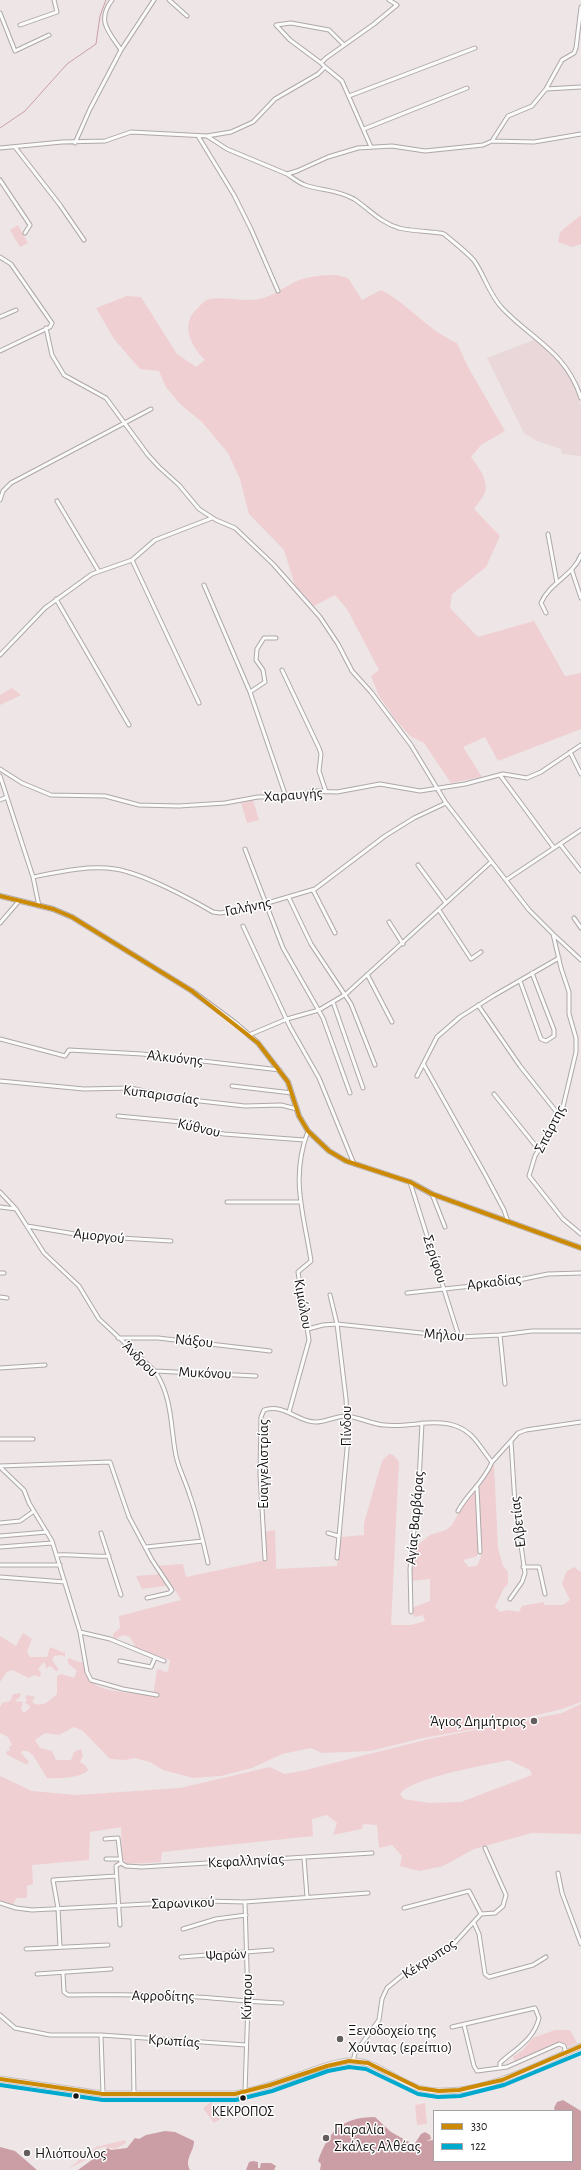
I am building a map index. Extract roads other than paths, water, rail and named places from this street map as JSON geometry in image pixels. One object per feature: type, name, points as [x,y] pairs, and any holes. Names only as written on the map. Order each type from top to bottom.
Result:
[{"type":"main road","points":[[0,2079],[103,2094],[134,2095],[245,2092],[336,2063],[353,2061],[374,2065],[418,2088],[444,2091],[498,2081],[581,2046]]},
{"type":"street","points":[[20,25],[57,12],[54,0]]},
{"type":"street","points":[[112,0],[106,8],[104,22],[121,50]]},
{"type":"street","points":[[76,143],[90,108],[121,50],[154,0]]},
{"type":"street","points":[[169,0],[188,16]]},
{"type":"street","points":[[322,63],[397,5],[389,0]]},
{"type":"street","points":[[492,141],[508,116],[532,106],[546,89],[562,60],[574,53],[576,48],[581,7]]},
{"type":"street","points":[[0,13],[15,51],[49,35]]},
{"type":"street","points":[[344,45],[330,30],[290,23],[276,25],[290,40],[322,63],[342,81],[371,147]]},
{"type":"street","points":[[349,96],[475,48]]},
{"type":"street","points":[[0,148],[62,142],[76,143],[105,141],[131,132],[207,136],[231,132],[253,122],[275,99],[318,74],[325,67]]},
{"type":"street","points":[[546,89],[581,87]]},
{"type":"street","points":[[364,130],[467,88]]},
{"type":"street","points":[[287,174],[328,157],[358,148],[398,146],[425,151],[476,146],[492,141],[534,142],[581,134]]},
{"type":"street","points":[[198,136],[234,194],[278,291]]},
{"type":"street","points":[[207,136],[239,154],[287,174],[303,184],[323,190],[333,190],[354,200],[383,221],[399,228],[419,232],[442,233],[475,260],[502,308],[544,343],[557,357],[576,382],[581,398]]},
{"type":"street","points":[[16,147],[60,205],[84,240]]},
{"type":"street","points":[[0,180],[30,225],[25,233]]},
{"type":"street","points":[[0,257],[11,264],[49,318],[51,325],[0,350]]},
{"type":"street","points":[[0,317],[16,310]]},
{"type":"street","points":[[46,328],[52,355],[64,375],[106,398],[159,467],[179,485],[199,509],[212,518],[235,528],[273,564],[320,617],[338,644],[352,671],[372,692],[411,745],[446,803],[539,921],[581,960]]},
{"type":"street","points":[[0,500],[3,491],[11,484],[151,409]]},
{"type":"street","points":[[57,501],[98,570]]},
{"type":"street","points":[[0,655],[35,618],[56,599],[98,570],[112,568],[132,560],[155,540],[212,518]]},
{"type":"street","points":[[548,534],[557,583]]},
{"type":"street","points":[[546,613],[542,603],[544,598],[557,583],[572,571],[581,555]]},
{"type":"street","points":[[132,560],[199,703]]},
{"type":"street","points":[[572,571],[581,598]]},
{"type":"street","points":[[204,585],[250,692],[286,797]]},
{"type":"street","points":[[56,599],[128,725]]},
{"type":"street","points":[[250,692],[265,682],[263,670],[256,660],[257,649],[264,638],[276,638]]},
{"type":"street","points":[[282,670],[319,748],[321,754],[319,771],[326,792]]},
{"type":"street","name":"Χαραυγής","points":[[0,769],[22,783],[51,795],[108,796],[139,805],[179,806],[225,803],[258,797],[286,797],[316,791],[326,792],[354,790],[380,784],[420,791],[464,784],[500,775],[520,778],[534,776],[581,745]]},
{"type":"street","points":[[570,752],[581,774]]},
{"type":"street","points":[[500,775],[554,848]]},
{"type":"street","points":[[0,776],[32,877],[39,906]]},
{"type":"street","points":[[0,800],[7,797]]},
{"type":"street","name":"Γαλήνης","points":[[32,877],[85,869],[116,869],[174,891],[213,912],[220,914],[265,905],[313,890],[329,880],[385,836],[414,818],[446,803]]},
{"type":"street","points":[[506,880],[581,830]]},
{"type":"street","points":[[560,844],[581,871]]},
{"type":"street","points":[[245,849],[265,905],[283,948],[323,1018],[350,1093]]},
{"type":"street","points":[[249,1035],[287,1019],[318,1010],[346,994],[368,976],[446,902],[491,862]]},
{"type":"street","points":[[418,865],[446,902]]},
{"type":"street","points":[[313,890],[335,932]]},
{"type":"street","points":[[0,896],[64,913],[126,949],[192,991],[249,1035],[258,1042],[280,1070],[292,1093],[297,1109],[308,1131],[334,1155],[354,1164],[410,1182],[432,1194],[581,1248]]},
{"type":"street","points":[[290,898],[311,944],[346,994],[374,1066]]},
{"type":"street","points":[[0,923],[19,901]]},
{"type":"street","points":[[439,910],[471,959],[481,952]]},
{"type":"street","points":[[574,918],[581,928]]},
{"type":"street","points":[[389,922],[403,944]]},
{"type":"street","points":[[243,926],[287,1019],[319,1078],[354,1164]]},
{"type":"street","name":"Σπάρτης","points":[[553,934],[569,992],[569,1014],[574,1030],[576,1045],[575,1058],[560,1115],[530,1166],[529,1176],[563,1219],[581,1234]]},
{"type":"street","points":[[417,1076],[438,1037],[478,1005],[559,958]]},
{"type":"street","points":[[520,981],[541,1039],[546,1040],[554,1036],[554,1030],[532,973]]},
{"type":"street","points":[[368,976],[392,1022]]},
{"type":"street","points":[[333,1002],[363,1088]]},
{"type":"street","points":[[478,1005],[520,1066],[560,1115]]},
{"type":"street","name":"Αλκυόνης","points":[[0,1039],[65,1056],[69,1050],[142,1054],[280,1070]]},
{"type":"street","points":[[424,1065],[494,1190],[508,1222]]},
{"type":"street","name":"Κυπαρισσίας","points":[[0,1082],[84,1089],[131,1088],[173,1098],[245,1106],[281,1105],[297,1109]]},
{"type":"street","points":[[232,1086],[292,1093]]},
{"type":"street","points":[[494,1094],[539,1150]]},
{"type":"street","name":"Κύθνου","points":[[118,1116],[192,1123],[212,1132],[224,1134],[304,1140]]},
{"type":"street","name":"Κιμώλου","points":[[289,1412],[309,1340],[298,1272],[311,1261],[300,1202],[298,1180],[304,1140],[308,1131]]},
{"type":"street","name":"Σερίφου","points":[[410,1182],[459,1337]]},
{"type":"street","name":"Άνδρου","points":[[0,1192],[16,1209],[44,1253],[79,1286],[99,1319],[155,1371],[167,1393],[173,1423],[176,1456],[195,1509],[208,1564]]},
{"type":"street","points":[[432,1194],[445,1227]]},
{"type":"street","points":[[227,1202],[300,1202]]},
{"type":"street","points":[[0,1207],[16,1209]]},
{"type":"street","name":"Αμοργού","points":[[27,1226],[87,1236],[171,1241]]},
{"type":"street","name":"Αρκαδίας","points":[[407,1293],[510,1282],[548,1274],[581,1274]]},
{"type":"street","name":"Πίνδου","points":[[330,1295],[337,1324],[348,1438],[336,1558]]},
{"type":"street","points":[[0,1297],[8,1298]]},
{"type":"street","name":"Μήλου","points":[[308,1329],[323,1325],[337,1324],[459,1337],[500,1335],[530,1331],[581,1331]]},
{"type":"street","points":[[500,1335],[505,1384]]},
{"type":"street","name":"Νάξου","points":[[118,1338],[158,1338],[270,1351]]},
{"type":"street","points":[[0,1368],[45,1364]]},
{"type":"street","name":"Μυκόνου","points":[[155,1371],[256,1376]]},
{"type":"street","name":"Ευαγγελιστρίας","points":[[265,1559],[260,1475],[262,1412],[267,1409],[289,1412],[316,1422],[347,1416],[385,1426],[437,1421],[458,1427],[477,1439],[492,1462]]},
{"type":"street","name":"Αγίας Βαρβάρας","points":[[412,1612],[410,1569],[422,1423]]},
{"type":"street","points":[[458,1511],[463,1502],[477,1488],[485,1477],[492,1462],[518,1433],[526,1430],[581,1423]]},
{"type":"street","points":[[0,1439],[33,1439]]},
{"type":"street","name":"Ελβετίας","points":[[510,1441],[514,1489],[525,1573],[522,1582],[510,1599]]},
{"type":"street","points":[[0,1466],[61,1465],[105,1461],[110,1462],[129,1517],[152,1560],[172,1590],[169,1594],[147,1598]]},
{"type":"street","points":[[0,1466],[23,1489],[52,1543],[80,1632],[87,1672],[91,1680],[123,1689],[157,1695]]},
{"type":"street","points":[[477,1488],[480,1552]]},
{"type":"street","points":[[0,1523],[20,1520],[34,1511]]},
{"type":"street","points":[[0,1536],[47,1532]]},
{"type":"street","points":[[101,1533],[122,1595]]},
{"type":"street","points":[[328,1533],[338,1536]]},
{"type":"street","points":[[146,1547],[203,1541]]},
{"type":"street","points":[[0,1547],[52,1543]]},
{"type":"street","points":[[56,1555],[76,1554],[86,1557],[109,1556]]},
{"type":"street","points":[[0,1565],[60,1565]]},
{"type":"street","points":[[524,1567],[539,1567],[545,1594]]},
{"type":"street","points":[[0,1577],[65,1582]]},
{"type":"street","points":[[80,1632],[110,1639],[164,1661]]},
{"type":"street","points":[[120,1661],[152,1667],[155,1658]]},
{"type":"street","points":[[105,1839],[118,1838],[119,1859],[121,1863],[116,1866],[116,1876],[120,1925]]},
{"type":"street","points":[[404,1908],[469,1891],[481,1914],[495,1912],[503,1906],[506,1901],[506,1895],[485,1848]]},
{"type":"street","name":"Κεφαλληνίας","points":[[121,1863],[126,1866],[142,1866],[304,1858],[372,1852]]},
{"type":"street","points":[[304,1858],[307,1897]]},
{"type":"street","points":[[106,1860],[119,1859]]},
{"type":"street","points":[[558,1873],[562,1893],[581,1944]]},
{"type":"street","points":[[60,1947],[58,1908],[53,1880],[116,1876]]},
{"type":"street","name":"Σαρωνικού","points":[[0,1903],[24,1910],[204,1901],[245,1902],[368,1893]]},
{"type":"street","name":"Κύπρου","points":[[245,1902],[248,1953],[245,2092]]},
{"type":"street","name":"Κέκρωπος","points":[[353,2061],[355,2053],[379,2020],[382,1999],[387,1988],[404,1974],[424,1965],[450,1948],[481,1914]]},
{"type":"street","points":[[183,1929],[216,1919],[246,1915]]},
{"type":"street","points":[[474,1923],[479,1934],[485,1974],[489,1977],[533,1965],[546,1957]]},
{"type":"street","points":[[26,1949],[108,1945]]},
{"type":"street","name":"Ψαρών","points":[[181,1957],[272,1950]]},
{"type":"street","points":[[37,1974],[112,1969]]},
{"type":"street","name":"Αφροδίτης","points":[[63,1973],[64,1992],[68,1995],[177,1996],[248,2002],[282,2003]]},
{"type":"street","points":[[452,2027],[507,2016],[531,2009],[537,2011],[538,2022],[529,2039],[522,2047],[500,2063],[500,2068]]},
{"type":"street","name":"Κρωπίας","points":[[0,2015],[15,2028],[38,2033],[101,2035],[133,2039],[246,2045]]},
{"type":"street","points":[[464,2025],[476,2069],[480,2071],[500,2068],[560,2044],[564,2046],[566,2053]]},
{"type":"street","points":[[101,2035],[103,2094]]},
{"type":"street","points":[[133,2039],[134,2095]]},
{"type":"waterway","points":[[0,128],[25,111],[67,64],[96,44],[100,16],[106,0]]},
{"type":"place","name":"Άγιος Δημήτριος","points":[[534,1721]]},
{"type":"place","name":"Ξενοδοχείο της Χούντας (ερείπιο)","points":[[340,2039]]},
{"type":"place","name":"ΚΕΚΡΟΠΟΣ","points":[[243,2098]]},
{"type":"place","name":"Παραλία Σκάλες Αλθέας","points":[[326,2138]]},
{"type":"place","name":"Ηλιόπουλος","points":[[27,2153]]}]
